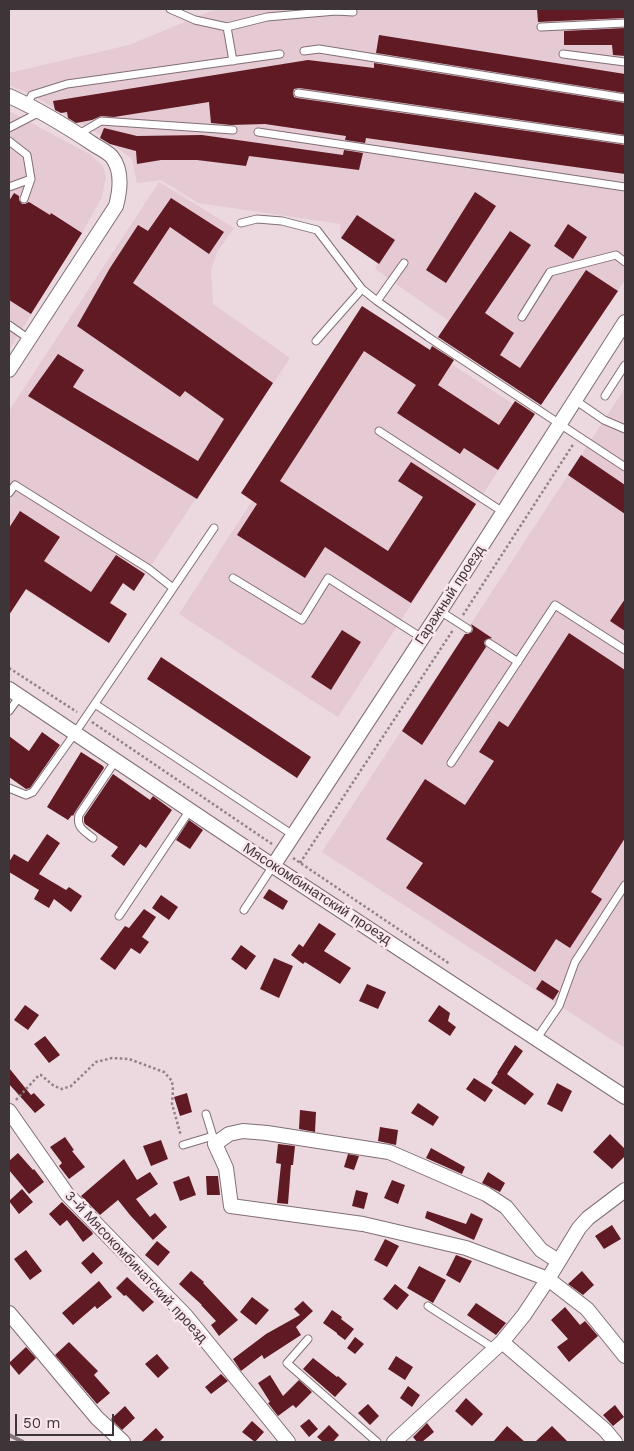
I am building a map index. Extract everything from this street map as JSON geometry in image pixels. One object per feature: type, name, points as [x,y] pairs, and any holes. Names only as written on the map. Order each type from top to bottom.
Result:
[{"type":"street","points":[[9,96],[27,104],[79,135],[112,158],[118,171],[120,189],[116,206],[9,370]]},
{"type":"street","name":"Гаражный проезд","points":[[273,866],[440,611],[625,322]]},
{"type":"street","name":"Мясокомбинатский проезд","points":[[14,693],[625,1097]]},
{"type":"street","name":"3-й Мясокомбинатский проезд","points":[[12,1106],[66,1194],[186,1316],[288,1442]]},
{"type":"street","points":[[558,1261],[541,1250],[506,1207],[486,1194],[389,1152],[243,1131],[214,1140],[226,1168],[231,1206],[363,1224],[466,1248],[548,1280],[587,1309],[625,1356]]},
{"type":"street","points":[[394,1442],[499,1345],[524,1315],[548,1280],[579,1228],[588,1218],[625,1190]]},
{"type":"street","points":[[9,1313],[97,1418],[123,1442]]},
{"type":"street","points":[[499,1345],[605,1430],[615,1442]]},
{"type":"lane","points":[[170,9],[195,20],[227,27],[267,17],[336,11],[353,12]]},
{"type":"lane","points":[[541,27],[625,23]]},
{"type":"lane","points":[[227,27],[233,61]]},
{"type":"lane","points":[[304,51],[320,49],[625,98]]},
{"type":"lane","points":[[27,104],[32,95],[67,84],[280,54]]},
{"type":"lane","points":[[563,54],[625,62]]},
{"type":"lane","points":[[298,93],[625,140]]},
{"type":"lane","points":[[9,128],[40,112]]},
{"type":"lane","points":[[79,135],[101,121],[233,130]]},
{"type":"lane","points":[[258,132],[625,186]]},
{"type":"lane","points":[[9,141],[27,155],[31,179],[24,199]]},
{"type":"lane","points":[[9,187],[31,179]]},
{"type":"lane","points":[[241,223],[257,219],[282,221],[317,230],[362,289],[377,301],[428,337],[625,467]]},
{"type":"lane","points":[[522,317],[550,272],[616,256],[625,262]]},
{"type":"lane","points":[[377,301],[404,263]]},
{"type":"lane","points":[[316,341],[362,289]]},
{"type":"lane","points":[[9,325],[29,339]]},
{"type":"lane","points":[[605,396],[625,365]]},
{"type":"lane","points":[[575,400],[604,420],[625,429]]},
{"type":"lane","points":[[379,431],[503,512]]},
{"type":"lane","points":[[9,493],[15,485],[148,569],[173,588]]},
{"type":"lane","points":[[9,788],[26,795],[33,792],[214,528]]},
{"type":"lane","points":[[233,578],[302,620],[328,578],[422,638]]},
{"type":"lane","points":[[452,763],[555,605],[625,650]]},
{"type":"lane","points":[[440,611],[468,630]]},
{"type":"lane","points":[[489,643],[518,662]]},
{"type":"lane","points":[[9,711],[14,693]]},
{"type":"lane","points":[[94,704],[293,835]]},
{"type":"lane","points":[[93,838],[81,828],[78,821],[79,814],[116,760]]},
{"type":"lane","points":[[119,916],[190,810]]},
{"type":"lane","points":[[244,910],[273,866]]},
{"type":"lane","points":[[537,1038],[559,1006],[575,962],[625,885]]},
{"type":"lane","points":[[183,1144],[214,1140],[206,1114]]},
{"type":"lane","points":[[428,1306],[499,1345]]},
{"type":"lane","points":[[308,1339],[287,1363],[377,1442]]},
{"type":"path","points":[[300,863],[579,436]]},
{"type":"path","points":[[9,668],[85,717],[455,968]]},
{"type":"path","points":[[12,1106],[39,1075],[54,1086],[62,1089],[71,1086],[96,1062],[112,1058],[129,1059],[164,1072],[172,1081],[172,1104],[183,1144]]},
{"type":"shaded area","points":[[216,9],[625,9],[625,280],[541,405],[439,336],[449,321],[375,269],[378,263],[341,238],[341,224],[198,203],[161,180],[137,183],[132,159],[100,135],[32,95],[9,85],[9,73],[129,45]]},
{"type":"shaded area","points":[[9,111],[91,155],[103,166],[106,177],[102,197],[82,233],[9,350]]},
{"type":"shaded area","points":[[159,182],[234,228],[217,252],[211,270],[213,304],[290,358],[134,591],[123,583],[110,603],[127,614],[109,643],[26,590],[9,615],[9,411]]},
{"type":"shaded area","points":[[362,306],[533,417],[338,717],[179,614],[252,501],[241,493]]},
{"type":"shaded area","points":[[625,388],[625,1048],[322,852]]},
{"type":"building","points":[[537,9],[625,9],[625,18],[538,22]]},
{"type":"building","points":[[625,28],[625,56],[613,55],[612,45],[564,45],[564,31]]},
{"type":"building","points":[[379,35],[625,74],[625,93],[376,53]]},
{"type":"building","points":[[308,60],[374,68],[374,63],[625,103],[625,135],[299,88],[294,89],[293,93],[294,97],[297,98],[625,145],[625,174],[366,138],[365,143],[345,140],[346,136],[265,124],[231,125],[211,123],[209,102],[114,117],[101,116],[76,123],[68,118],[67,112],[61,113],[55,110],[53,101]]},
{"type":"building","points":[[104,128],[137,136],[202,135],[343,155],[344,150],[363,153],[359,170],[249,156],[246,166],[197,160],[161,160],[137,164],[136,151],[110,144],[100,138]]},
{"type":"building","points":[[475,192],[496,206],[446,283],[426,270]]},
{"type":"building","points":[[14,193],[19,196],[22,204],[29,202],[50,215],[51,213],[82,233],[31,314],[9,300],[9,201]]},
{"type":"building","points":[[171,198],[224,232],[209,254],[170,227],[133,283],[273,383],[197,499],[28,396],[58,354],[84,370],[73,387],[198,461],[224,419],[185,391],[180,397],[77,326],[110,268],[138,225],[148,231]]},
{"type":"building","points":[[357,215],[395,240],[379,264],[341,238]]},
{"type":"building","points":[[568,224],[587,237],[573,259],[554,246]]},
{"type":"building","points":[[510,231],[531,245],[485,313],[514,333],[500,355],[520,368],[586,270],[618,291],[541,405],[438,337]]},
{"type":"building","points":[[362,306],[430,350],[432,346],[454,360],[438,385],[499,425],[515,401],[535,414],[498,470],[464,448],[460,454],[397,413],[416,385],[364,351],[280,481],[388,551],[423,497],[398,481],[411,462],[476,504],[411,603],[325,547],[305,578],[237,535],[257,504],[241,493]]},
{"type":"building","points":[[581,455],[625,485],[625,514],[568,475]]},
{"type":"building","points":[[20,511],[60,537],[44,561],[91,592],[116,555],[145,574],[134,591],[123,583],[110,603],[127,614],[109,643],[26,589],[9,615],[9,528]]},
{"type":"building","points":[[625,599],[625,631],[610,621]]},
{"type":"building","points":[[471,624],[492,638],[485,640],[486,647],[422,745],[402,731],[465,634],[472,632]]},
{"type":"building","points":[[342,630],[361,642],[331,690],[311,677]]},
{"type":"building","points":[[569,633],[625,670],[625,838],[591,892],[602,899],[570,948],[556,939],[535,972],[406,888],[423,863],[386,839],[425,779],[465,805],[494,761],[479,752],[499,721],[508,727]]},
{"type":"building","points":[[161,657],[311,757],[297,778],[147,679]]},
{"type":"building","points":[[42,732],[60,745],[30,788],[26,789],[9,777],[9,736],[29,751]]},
{"type":"building","points":[[81,752],[104,768],[73,816],[68,820],[47,807]]},
{"type":"building","points":[[113,774],[150,800],[153,796],[172,810],[146,848],[140,844],[124,866],[111,856],[118,847],[84,822],[84,817]]},
{"type":"building","points":[[189,820],[203,830],[190,849],[176,840]]},
{"type":"building","points":[[47,834],[60,843],[39,874],[66,890],[69,887],[82,896],[71,912],[54,899],[49,908],[34,899],[39,890],[9,872],[9,862],[14,854],[28,862]]},
{"type":"building","points":[[269,889],[288,901],[283,910],[263,898]]},
{"type":"building","points":[[161,895],[178,907],[169,920],[152,908]]},
{"type":"building","points":[[144,909],[156,917],[142,937],[149,942],[140,954],[131,948],[115,970],[100,959],[125,926],[129,928]]},
{"type":"building","points":[[319,923],[336,934],[324,951],[351,968],[340,984],[305,962],[303,964],[291,955],[299,944],[303,947]]},
{"type":"building","points":[[241,945],[256,956],[246,970],[231,959]]},
{"type":"building","points":[[274,958],[293,966],[279,998],[260,989]]},
{"type":"building","points":[[542,980],[559,991],[553,1000],[536,989]]},
{"type":"building","points":[[367,984],[386,992],[378,1009],[359,1001]]},
{"type":"building","points":[[25,1005],[39,1015],[28,1030],[14,1020]]},
{"type":"building","points":[[439,1005],[450,1013],[448,1021],[456,1027],[450,1036],[428,1021]]},
{"type":"building","points":[[45,1036],[60,1055],[49,1063],[34,1044]]},
{"type":"building","points":[[515,1045],[523,1051],[507,1074],[534,1094],[525,1105],[491,1083]]},
{"type":"building","points":[[9,1068],[31,1095],[34,1093],[45,1105],[35,1113],[9,1084]]},
{"type":"building","points":[[474,1078],[493,1090],[485,1102],[466,1089]]},
{"type":"building","points":[[557,1083],[572,1091],[562,1112],[547,1104]]},
{"type":"building","points":[[187,1093],[192,1112],[180,1116],[174,1097]]},
{"type":"building","points":[[418,1103],[439,1117],[433,1126],[411,1113]]},
{"type":"building","points":[[300,1110],[316,1112],[315,1132],[299,1129]]},
{"type":"building","points":[[380,1127],[398,1130],[396,1145],[378,1141]]},
{"type":"building","points":[[610,1134],[625,1149],[625,1156],[612,1169],[593,1152]]},
{"type":"building","points":[[65,1137],[74,1150],[72,1151],[85,1167],[69,1179],[59,1166],[62,1163],[50,1147]]},
{"type":"building","points":[[161,1140],[168,1159],[151,1166],[143,1146]]},
{"type":"building","points":[[278,1144],[295,1146],[293,1165],[291,1165],[288,1204],[277,1203],[281,1164],[276,1163]]},
{"type":"building","points":[[431,1148],[465,1167],[462,1174],[426,1158]]},
{"type":"building","points":[[18,1153],[44,1182],[29,1194],[9,1170],[9,1161]]},
{"type":"building","points":[[348,1154],[359,1156],[354,1170],[344,1167]]},
{"type":"building","points":[[124,1159],[137,1180],[150,1172],[158,1184],[136,1199],[150,1217],[155,1213],[167,1227],[153,1240],[118,1200],[100,1215],[81,1196]]},
{"type":"building","points":[[488,1172],[505,1183],[500,1192],[482,1183]]},
{"type":"building","points":[[189,1176],[196,1195],[180,1201],[173,1182]]},
{"type":"building","points":[[206,1176],[218,1176],[220,1195],[207,1195]]},
{"type":"building","points":[[392,1180],[405,1185],[398,1204],[384,1198]]},
{"type":"building","points":[[22,1189],[33,1202],[19,1214],[9,1201]]},
{"type":"building","points":[[356,1190],[368,1193],[364,1209],[352,1206]]},
{"type":"building","points":[[62,1202],[92,1232],[93,1234],[83,1242],[67,1220],[60,1226],[49,1214]]},
{"type":"building","points":[[427,1211],[466,1224],[471,1213],[483,1219],[474,1240],[425,1218]]},
{"type":"building","points":[[612,1225],[621,1239],[604,1249],[595,1236]]},
{"type":"building","points":[[385,1239],[399,1246],[387,1267],[374,1260]]},
{"type":"building","points":[[157,1241],[170,1252],[158,1266],[145,1255]]},
{"type":"building","points":[[26,1250],[42,1271],[30,1280],[14,1259]]},
{"type":"building","points":[[93,1252],[103,1263],[91,1274],[81,1263]]},
{"type":"building","points":[[456,1255],[472,1261],[460,1283],[446,1275]]},
{"type":"building","points":[[419,1266],[446,1280],[433,1303],[407,1288]]},
{"type":"building","points":[[191,1271],[204,1282],[238,1320],[219,1336],[211,1325],[216,1321],[179,1284]]},
{"type":"building","points":[[582,1271],[594,1285],[583,1295],[568,1284]]},
{"type":"building","points":[[127,1277],[154,1302],[143,1312],[116,1288]]},
{"type":"building","points":[[99,1281],[112,1297],[97,1309],[95,1306],[73,1325],[62,1313]]},
{"type":"building","points":[[395,1284],[409,1295],[397,1310],[383,1299]]},
{"type":"building","points":[[252,1297],[269,1310],[256,1325],[240,1312]]},
{"type":"building","points":[[303,1301],[313,1311],[296,1327],[301,1335],[264,1359],[262,1355],[241,1371],[233,1359],[266,1334],[300,1315],[294,1309]]},
{"type":"building","points":[[476,1303],[506,1323],[496,1335],[467,1315]]},
{"type":"building","points":[[565,1307],[580,1325],[585,1321],[598,1336],[569,1362],[557,1347],[568,1339],[551,1320]]},
{"type":"building","points":[[332,1310],[354,1329],[345,1340],[323,1323]]},
{"type":"building","points":[[355,1337],[364,1344],[355,1354],[347,1348]]},
{"type":"building","points":[[69,1342],[98,1371],[94,1375],[110,1393],[97,1404],[55,1355]]},
{"type":"building","points":[[26,1347],[36,1358],[19,1375],[9,1363]]},
{"type":"building","points":[[157,1354],[169,1368],[158,1378],[145,1364]]},
{"type":"building","points":[[396,1356],[413,1367],[405,1380],[388,1369]]},
{"type":"building","points":[[313,1358],[347,1384],[335,1397],[303,1369]]},
{"type":"building","points":[[221,1374],[228,1381],[211,1394],[205,1387]]},
{"type":"building","points":[[270,1375],[283,1396],[299,1380],[312,1392],[296,1408],[293,1405],[278,1416],[268,1403],[270,1402],[258,1383]]},
{"type":"building","points":[[408,1386],[420,1395],[412,1407],[400,1398]]},
{"type":"building","points":[[466,1398],[483,1414],[472,1426],[455,1411]]},
{"type":"building","points":[[368,1404],[379,1416],[370,1425],[358,1413]]},
{"type":"building","points":[[615,1405],[624,1417],[613,1426],[603,1415]]},
{"type":"building","points":[[125,1406],[135,1418],[122,1430],[111,1419]]},
{"type":"building","points":[[309,1419],[318,1429],[309,1437],[300,1426]]},
{"type":"building","points":[[252,1421],[264,1432],[255,1442],[242,1432]]},
{"type":"building","points":[[427,1423],[434,1432],[422,1442],[417,1442],[413,1437]]},
{"type":"building","points":[[329,1425],[339,1435],[333,1442],[323,1442],[317,1437]]},
{"type":"building","points":[[507,1426],[525,1442],[493,1442]]},
{"type":"building","points":[[552,1426],[568,1442],[535,1442]]},
{"type":"building","points":[[156,1428],[164,1437],[159,1442],[141,1442]]},
{"type":"railway","points":[[9,1435],[23,1442]]}]
